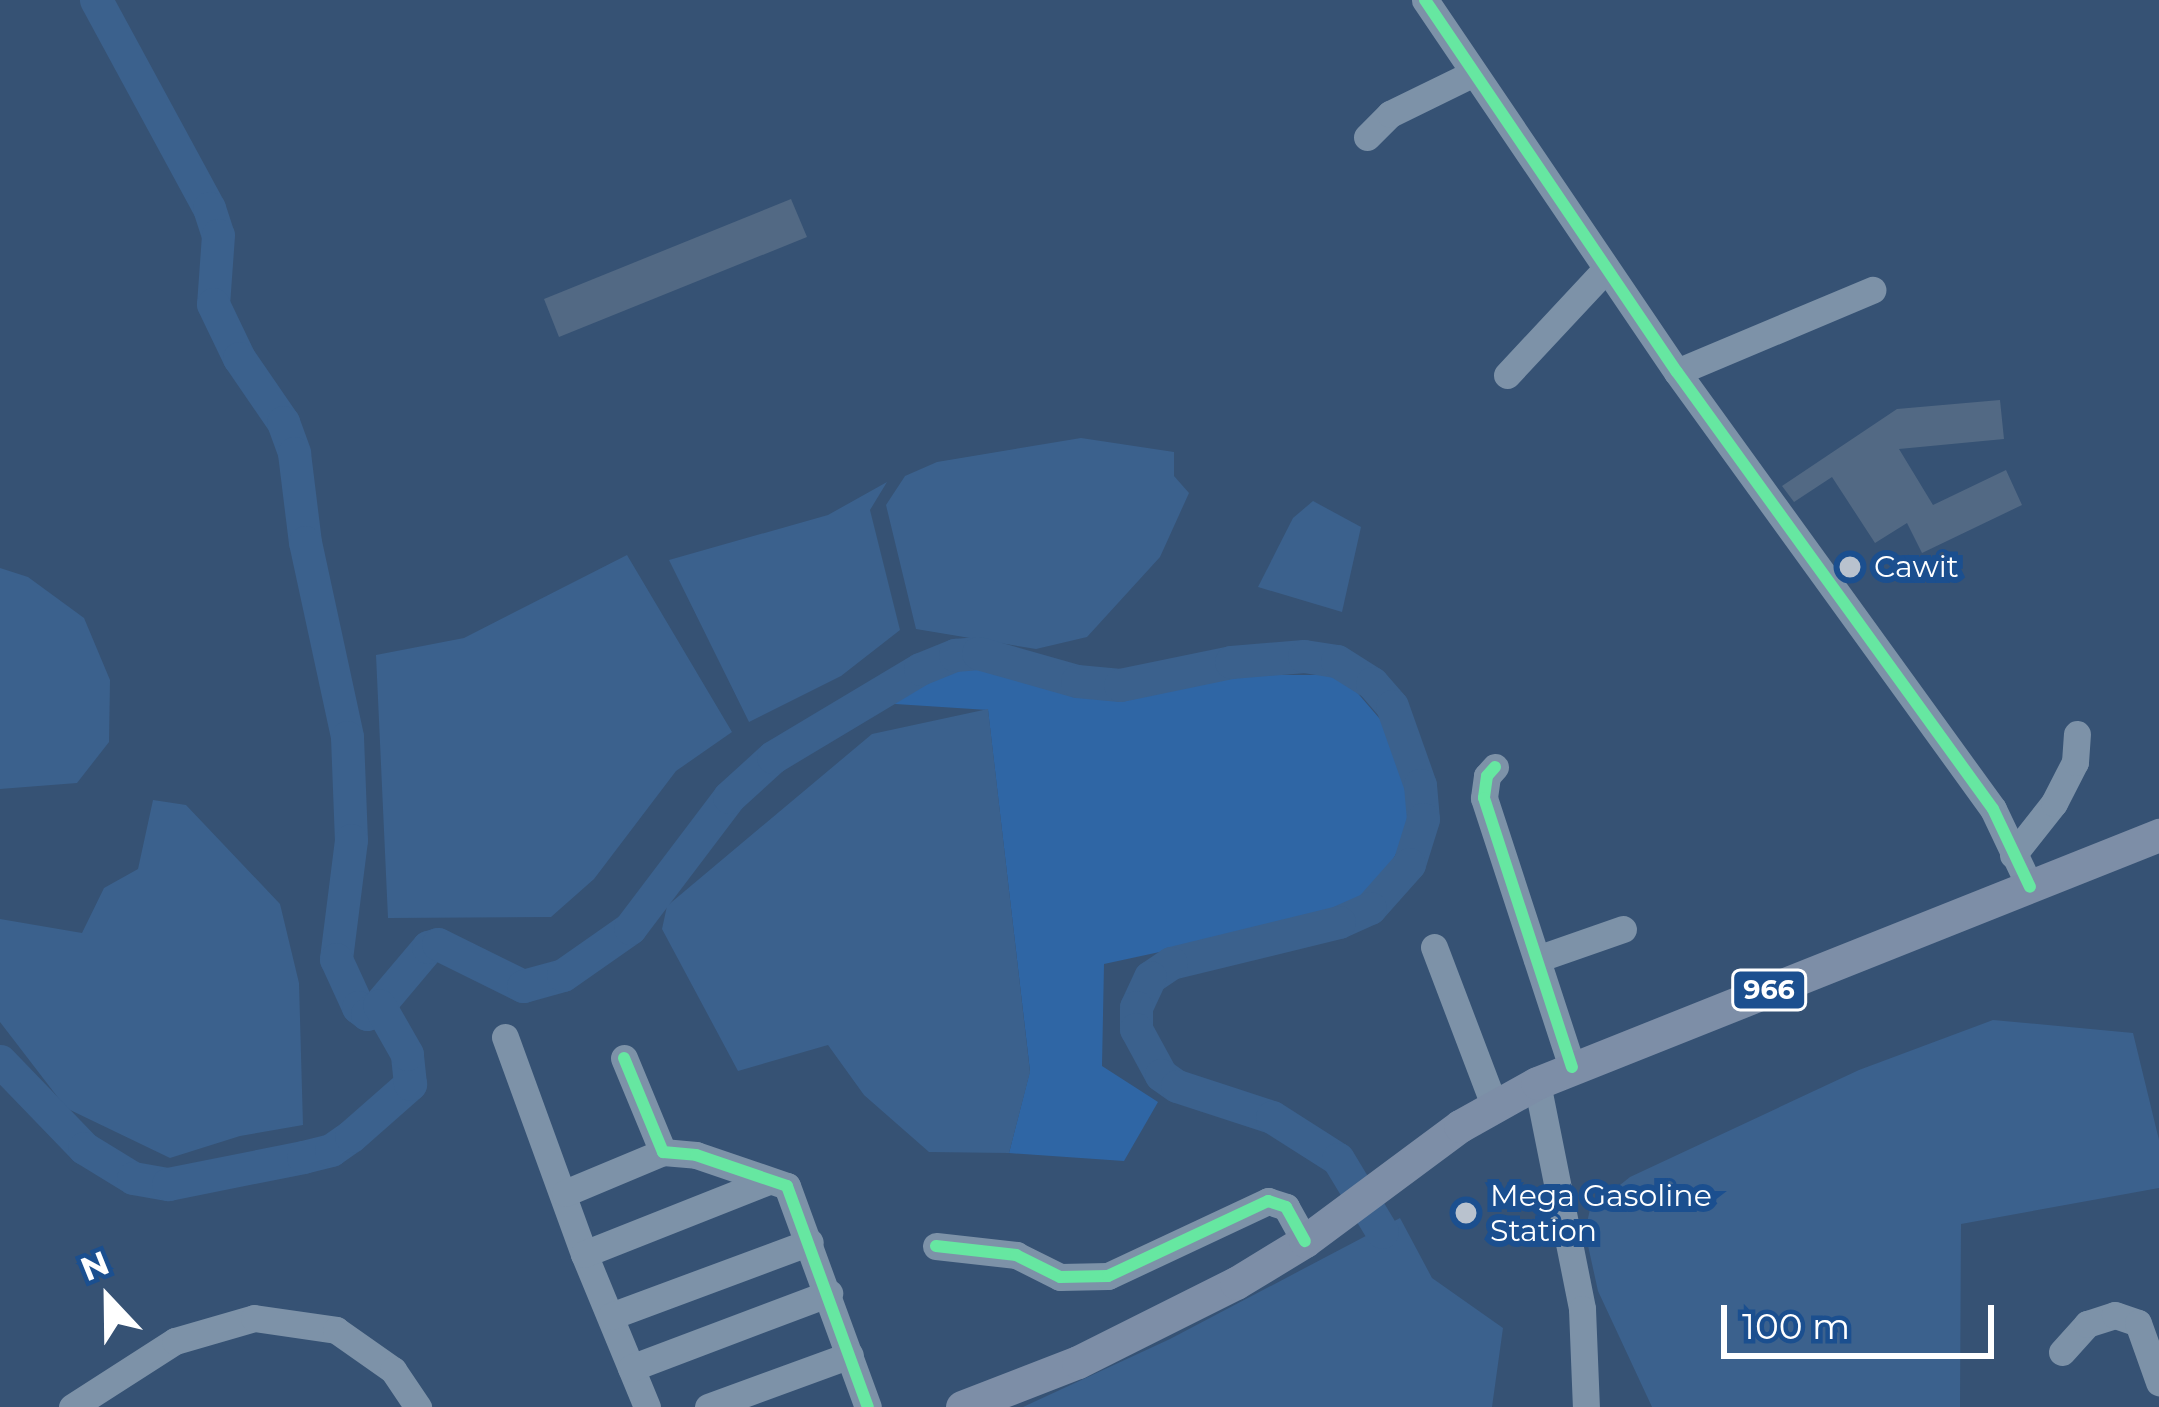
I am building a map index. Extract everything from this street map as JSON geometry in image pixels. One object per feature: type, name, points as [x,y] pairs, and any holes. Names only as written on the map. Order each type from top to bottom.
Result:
[{"type":"main road","name":"966","points":[[962,1407],[1078,1362],[1236,1282],[1396,1177],[1432,1145],[1538,1083],[2159,835]]},
{"type":"street","points":[[1425,0],[1677,372],[1993,808],[2030,887]]},
{"type":"street","points":[[1367,137],[1390,114],[1474,73]]},
{"type":"street","points":[[1507,375],[1606,269]]},
{"type":"street","points":[[1677,372],[1872,290]]},
{"type":"street","points":[[2013,854],[2061,791],[2075,761],[2077,734]]},
{"type":"street","points":[[1495,767],[1487,776],[1484,798],[1572,1067]]},
{"type":"street","points":[[1537,959],[1623,928]]},
{"type":"street","points":[[1434,947],[1495,1108]]},
{"type":"street","points":[[505,1037],[584,1254],[647,1407]]},
{"type":"street","points":[[625,1058],[663,1152]]},
{"type":"street","points":[[1538,1083],[1582,1309],[1586,1407]]},
{"type":"street","points":[[565,1193],[663,1152],[696,1155],[766,1182]]},
{"type":"street","points":[[584,1254],[777,1178],[787,1186],[786,1217],[810,1242],[868,1407]]},
{"type":"street","points":[[936,1246],[1016,1255],[1060,1277],[1108,1276],[1268,1201],[1286,1207],[1317,1232]]},
{"type":"street","points":[[611,1316],[810,1242]]},
{"type":"street","points":[[631,1368],[830,1293]]},
{"type":"street","points":[[2062,1352],[2087,1324],[2115,1315],[2138,1323],[2159,1382]]},
{"type":"street","points":[[72,1407],[175,1341],[254,1318],[336,1330],[393,1370],[418,1407]]},
{"type":"street","points":[[708,1407],[850,1355]]},
{"type":"shaded area","points":[[1081,438],[1174,452],[1174,476],[1189,493],[1160,557],[1087,637],[1036,649],[916,629],[886,505],[905,476],[937,462]]},
{"type":"shaded area","points":[[887,482],[870,510],[900,630],[841,676],[749,722],[669,560],[828,515]]},
{"type":"shaded area","points":[[1313,501],[1361,527],[1342,612],[1258,587],[1293,518]]},
{"type":"shaded area","points":[[627,555],[732,732],[676,771],[594,879],[551,917],[388,918],[376,655],[464,638]]},
{"type":"shaded area","points":[[0,568],[28,577],[84,618],[110,680],[109,742],[77,783],[0,789]]},
{"type":"shaded area","points":[[973,667],[1114,695],[1259,675],[1342,675],[1392,733],[1413,824],[1376,889],[1308,920],[1104,964],[1102,1066],[1158,1102],[1124,1161],[1009,1153],[1030,1071],[988,710],[880,703],[931,670]]},
{"type":"shaded area","points":[[988,709],[1030,1072],[1009,1153],[929,1152],[864,1095],[828,1045],[738,1071],[662,929],[667,906],[872,734]]},
{"type":"shaded area","points":[[153,800],[186,805],[280,904],[299,983],[303,1125],[240,1136],[170,1158],[66,1108],[0,1022],[0,919],[82,933],[104,888],[138,869]]},
{"type":"shaded area","points":[[1993,1020],[2133,1033],[2159,1140],[2159,1188],[1961,1224],[1960,1407],[1652,1407],[1598,1291],[1585,1232],[1590,1209],[1630,1177],[1859,1070]]},
{"type":"shaded area","points":[[1400,1218],[1432,1278],[1503,1328],[1492,1407],[1023,1407],[1170,1339]]},
{"type":"building","points":[[791,199],[807,237],[559,337],[544,299]]},
{"type":"building","points":[[2000,400],[2004,439],[1899,449],[1933,505],[2006,470],[2022,505],[1922,553],[1907,523],[1875,543],[1832,477],[1794,502],[1782,486],[1897,409]]},
{"type":"waterway","points":[[96,0],[209,208],[218,235],[213,304],[239,358],[283,422],[294,453],[305,542],[347,737],[351,840],[336,959],[358,1007],[367,1014],[379,1005],[428,947],[438,944],[523,986],[563,975],[630,928],[729,797],[773,757],[920,669],[955,655],[978,653],[1077,681],[1120,685],[1231,662],[1304,656],[1337,661],[1372,683],[1392,706],[1420,785],[1423,819],[1409,864],[1370,908],[1339,922],[1171,963],[1150,977],[1136,1007],[1136,1029],[1161,1075],[1177,1086],[1272,1117],[1338,1159],[1382,1232]]},
{"type":"waterway","points":[[0,1061],[84,1148],[133,1178],[168,1184],[331,1150],[351,1136],[410,1084],[407,1054],[379,1005]]},
{"type":"cycle path","points":[[1425,0],[1677,372],[1993,809],[2030,887]]},
{"type":"cycle path","points":[[1495,767],[1487,776],[1484,798],[1572,1067]]},
{"type":"cycle path","points":[[624,1058],[663,1152],[696,1155],[787,1186],[868,1407]]},
{"type":"cycle path","points":[[936,1246],[1016,1255],[1060,1277],[1108,1276],[1268,1201],[1286,1207],[1305,1241]]},
{"type":"place","name":"Cawit","points":[[1850,567]]},
{"type":"place","name":"Mega Gasoline Station","points":[[1466,1213]]}]
